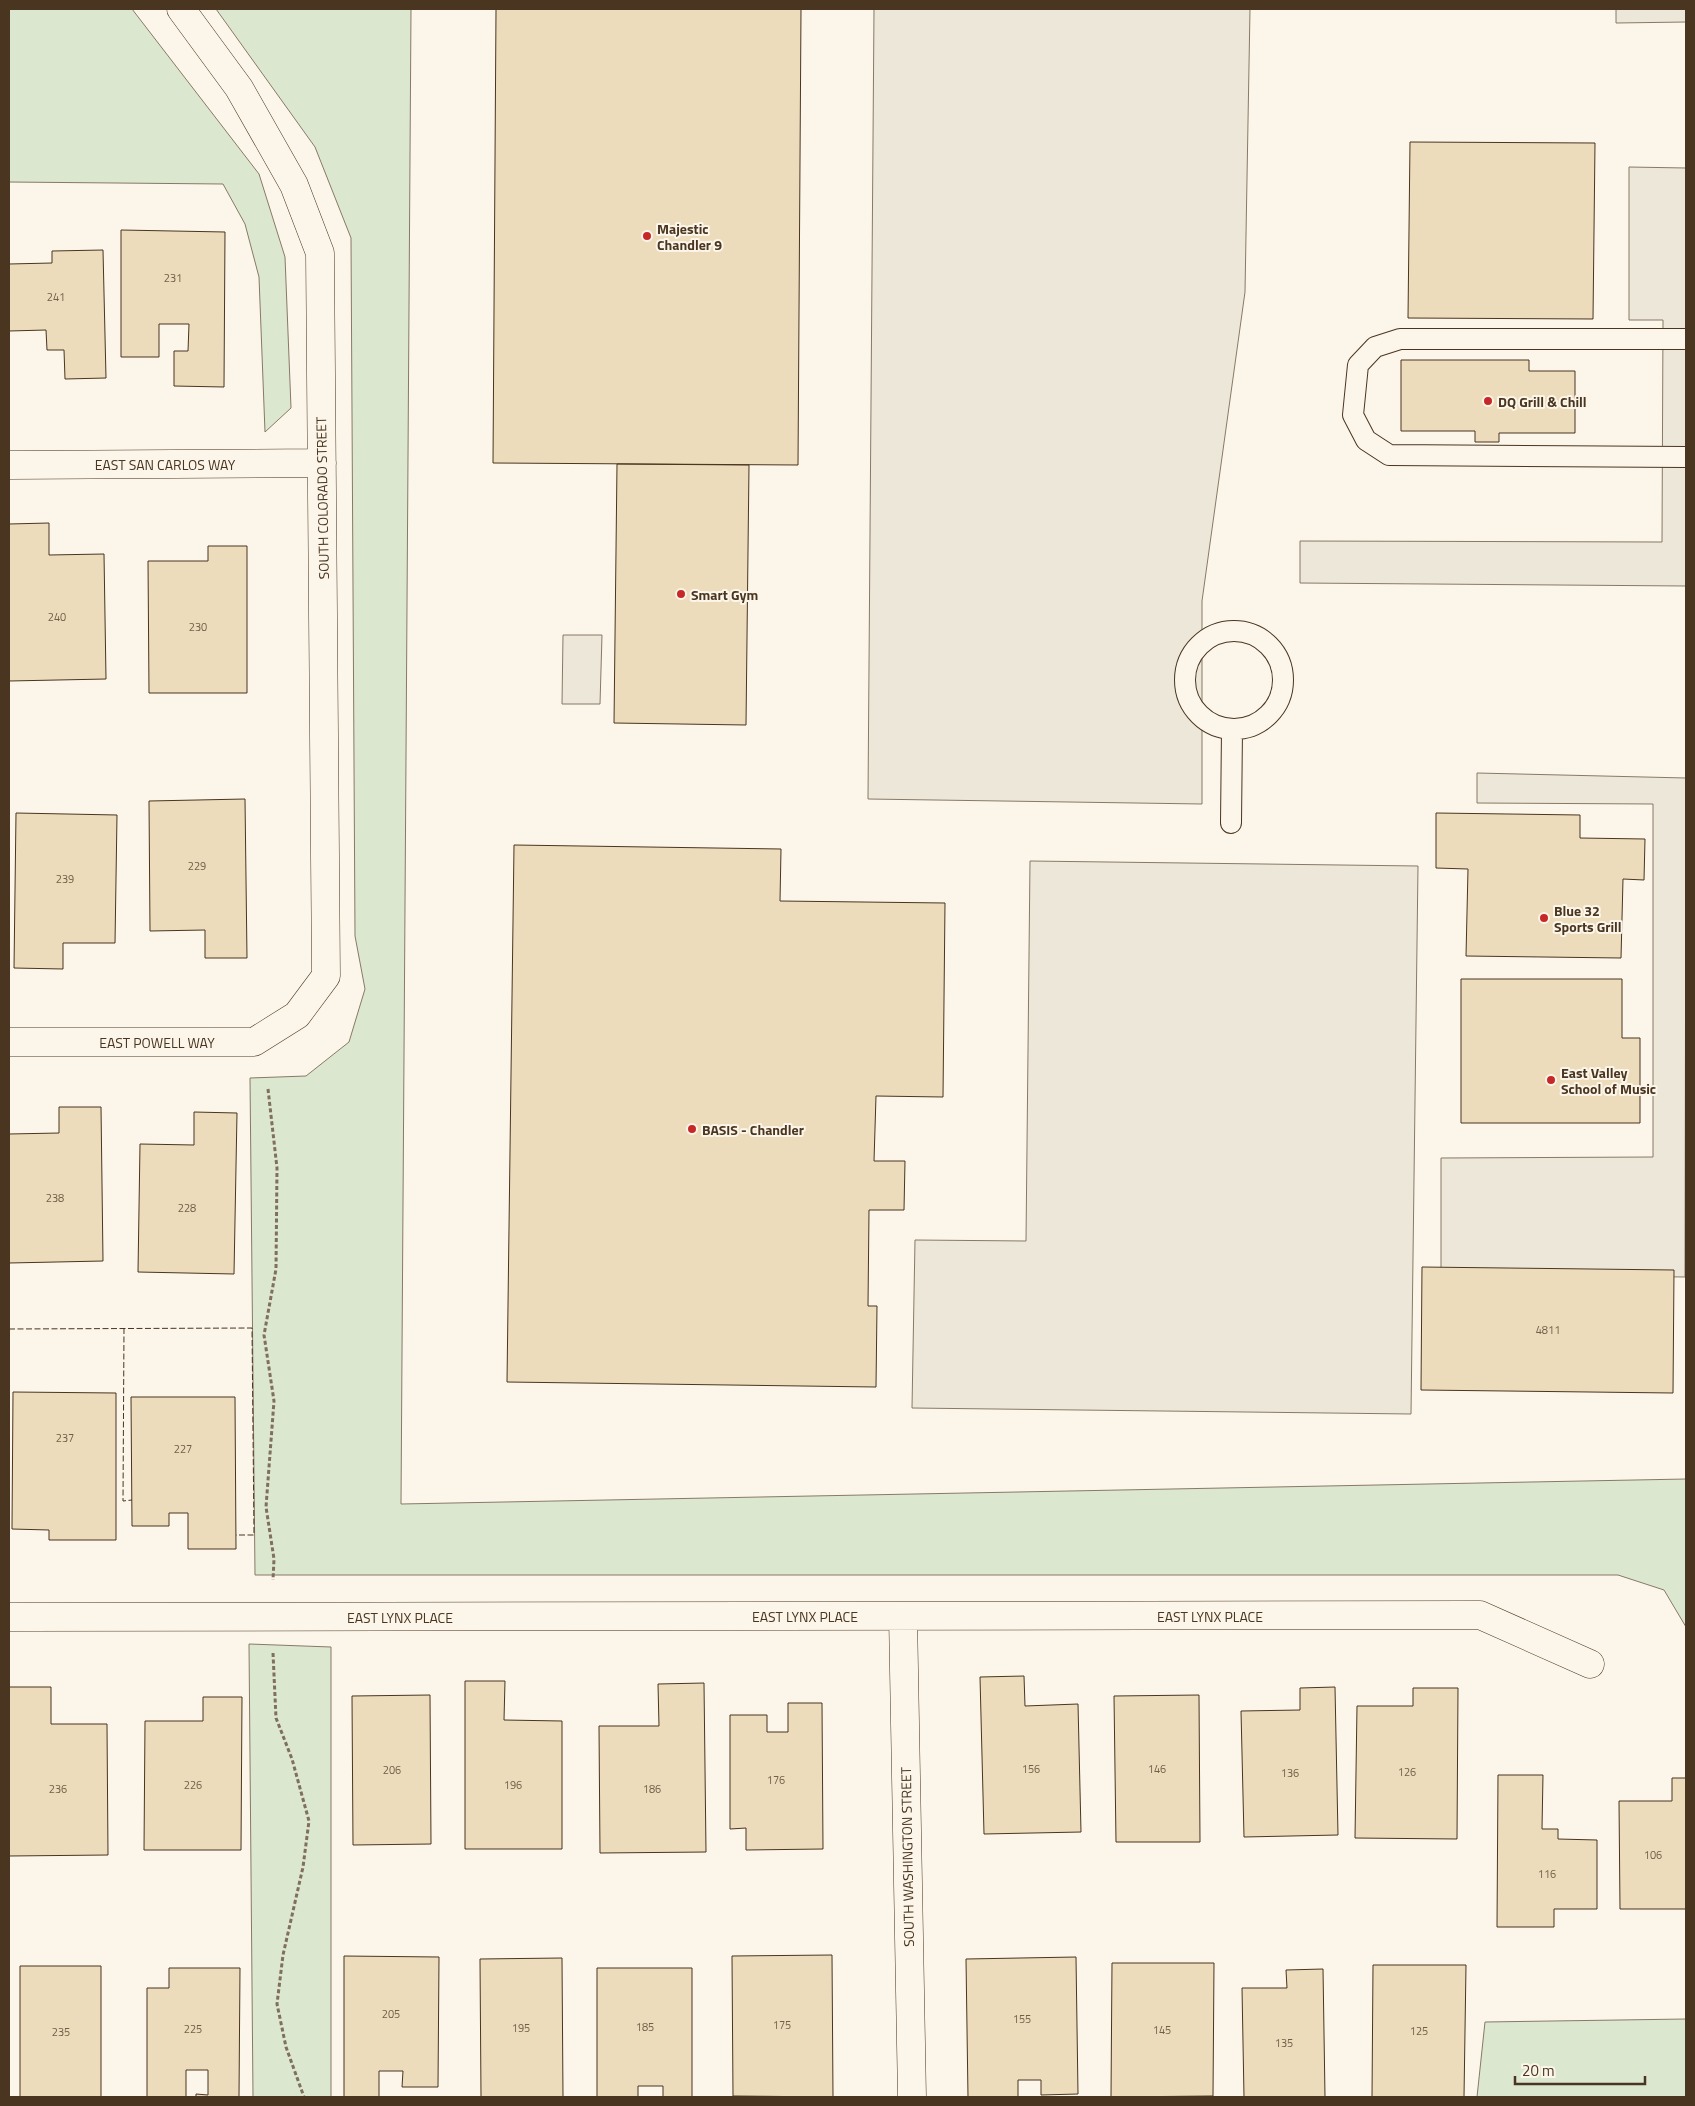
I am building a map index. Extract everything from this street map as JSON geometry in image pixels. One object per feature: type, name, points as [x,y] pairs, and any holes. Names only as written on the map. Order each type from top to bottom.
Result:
[{"type":"street","name":"SOUTH COLORADO STREET","points":[[181,9],[239,88],[294,185],[320,253],[326,976],[297,1015]]},
{"type":"street","name":"EAST SAN CARLOS WAY","points":[[9,465],[322,463]]},
{"type":"street","name":"EAST POWELL WAY","points":[[9,1042],[254,1042],[297,1015]]},
{"type":"street","name":"EAST LYNX PLACE","points":[[9,1618],[1480,1615],[1590,1664]]},
{"type":"street","name":"SOUTH WASHINGTON STREET","points":[[903,1616],[912,2097]]},
{"type":"lane","points":[[1686,340],[1400,340],[1374,347],[1358,365],[1353,415],[1366,440],[1389,455],[1686,458]]},
{"type":"lane","points":[[1227,632],[1243,632],[1258,638],[1271,648],[1280,662],[1283,678],[1281,694],[1274,709],[1263,720],[1248,727],[1232,730],[1209,723],[1199,716],[1188,700],[1184,681],[1191,656],[1200,644],[1212,636],[1227,632]]},
{"type":"lane","points":[[1231,823],[1232,730]]},
{"type":"path","points":[[268,1089],[277,1168],[276,1269],[264,1335],[274,1401],[266,1507],[274,1559],[273,1582]]},
{"type":"path","points":[[272,1651],[276,1718],[292,1759],[309,1821],[303,1868],[283,1955],[277,2004],[286,2047],[304,2097]]},
{"type":"green space","points":[[9,9],[132,9],[259,174],[285,257],[291,408],[265,432],[259,277],[245,224],[223,184],[9,182]]},
{"type":"green space","points":[[216,9],[411,9],[401,1504],[1686,1479],[1686,1627],[1664,1590],[1618,1575],[255,1575],[250,1078],[306,1076],[349,1042],[365,989],[355,936],[351,238],[315,147]]},
{"type":"green space","points":[[249,1644],[331,1647],[331,2097],[253,2097]]},
{"type":"green space","points":[[1686,2019],[1686,2097],[1477,2097],[1485,2022]]},
{"type":"shaded area","points":[[874,9],[1250,9],[1245,292],[1202,601],[1202,804],[868,799]]},
{"type":"shaded area","points":[[1616,9],[1686,9],[1686,22],[1616,23]]},
{"type":"shaded area","points":[[1629,167],[1686,168],[1686,586],[1300,583],[1300,541],[1662,542],[1663,320],[1629,320]]},
{"type":"shaded area","points":[[563,635],[602,635],[600,704],[562,704]]},
{"type":"shaded area","points":[[1477,773],[1686,778],[1685,1277],[1441,1274],[1441,1158],[1653,1157],[1653,804],[1477,803]]},
{"type":"shaded area","points":[[1030,861],[1418,866],[1411,1414],[912,1408],[915,1240],[1026,1241]]},
{"type":"building","name":"Majestic Chandler 9","points":[[496,9],[801,9],[798,465],[493,463]]},
{"type":"building","points":[[1410,142],[1595,143],[1593,319],[1408,318]]},
{"type":"building","points":[[121,230],[225,232],[224,387],[174,386],[174,351],[188,351],[189,324],[159,324],[159,357],[121,357]]},
{"type":"building","points":[[103,250],[106,378],[65,379],[64,350],[47,350],[46,330],[9,331],[9,264],[52,263],[52,251]]},
{"type":"building","name":"DQ Grill & Chill","points":[[1401,360],[1529,360],[1529,371],[1575,371],[1575,433],[1499,433],[1499,442],[1475,442],[1475,431],[1401,431]]},
{"type":"building","name":"Smart Gym","points":[[617,464],[749,465],[746,725],[614,723]]},
{"type":"building","points":[[49,523],[49,555],[104,554],[106,679],[9,681],[9,524]]},
{"type":"building","points":[[208,546],[247,546],[247,693],[149,693],[148,561],[208,561]]},
{"type":"building","points":[[245,799],[247,958],[205,958],[205,930],[150,931],[149,801]]},
{"type":"building","points":[[16,813],[117,815],[115,943],[63,943],[63,969],[14,968]]},
{"type":"building","name":"Blue 32 Sports Grill","points":[[1436,813],[1580,815],[1580,838],[1645,839],[1644,880],[1623,879],[1621,958],[1466,956],[1468,869],[1436,868]]},
{"type":"building","name":"BASIS - Chandler","points":[[514,845],[781,849],[780,901],[945,903],[943,1097],[876,1096],[874,1161],[905,1161],[904,1210],[869,1210],[868,1306],[877,1306],[876,1387],[507,1382]]},
{"type":"building","name":"East Valley School of Music","points":[[1461,979],[1622,979],[1622,1038],[1640,1038],[1640,1123],[1461,1123]]},
{"type":"building","points":[[59,1107],[101,1107],[103,1261],[9,1263],[9,1134],[59,1133]]},
{"type":"building","points":[[194,1112],[237,1113],[234,1274],[138,1272],[140,1144],[194,1145]]},
{"type":"building","points":[[1422,1267],[1674,1270],[1673,1393],[1421,1390]]},
{"type":"building","points":[[13,1392],[116,1393],[116,1540],[49,1540],[49,1530],[12,1529]]},
{"type":"building","points":[[131,1397],[235,1397],[236,1549],[188,1549],[188,1513],[169,1513],[169,1526],[132,1526]]},
{"type":"building","points":[[1024,1676],[1025,1706],[1078,1704],[1081,1832],[984,1834],[980,1677]]},
{"type":"building","points":[[465,1681],[505,1681],[504,1720],[562,1721],[562,1849],[465,1849]]},
{"type":"building","points":[[704,1683],[706,1852],[600,1853],[599,1726],[659,1726],[658,1684]]},
{"type":"building","points":[[9,1687],[51,1687],[51,1724],[107,1724],[108,1855],[9,1856]]},
{"type":"building","points":[[1335,1687],[1338,1835],[1244,1837],[1241,1711],[1300,1710],[1300,1688]]},
{"type":"building","points":[[1413,1688],[1458,1688],[1457,1839],[1355,1838],[1357,1706],[1413,1706]]},
{"type":"building","points":[[430,1695],[431,1844],[353,1845],[352,1696]]},
{"type":"building","points":[[1199,1695],[1200,1842],[1116,1842],[1114,1696]]},
{"type":"building","points":[[203,1697],[242,1697],[241,1850],[144,1850],[145,1721],[203,1721]]},
{"type":"building","points":[[788,1703],[822,1703],[823,1849],[746,1850],[746,1828],[730,1829],[730,1715],[767,1715],[767,1732],[788,1732]]},
{"type":"building","points":[[1498,1775],[1543,1775],[1542,1829],[1558,1829],[1558,1839],[1597,1840],[1597,1909],[1554,1909],[1554,1927],[1497,1927]]},
{"type":"building","points":[[1672,1778],[1686,1778],[1686,1909],[1620,1909],[1619,1801],[1672,1801]]},
{"type":"building","points":[[832,1955],[833,2097],[733,2096],[732,1956]]},
{"type":"building","points":[[344,1956],[439,1957],[438,2087],[402,2087],[403,2071],[379,2071],[379,2097],[344,2097]]},
{"type":"building","points":[[1076,1957],[1078,2094],[1041,2095],[1041,2080],[1018,2080],[1018,2097],[968,2097],[966,1959]]},
{"type":"building","points":[[562,1958],[563,2097],[481,2097],[480,1959]]},
{"type":"building","points":[[1112,1963],[1214,1963],[1213,2096],[1111,2097]]},
{"type":"building","points":[[1373,1965],[1466,1965],[1464,2097],[1372,2097]]},
{"type":"building","points":[[20,1966],[101,1966],[101,2097],[20,2097]]},
{"type":"building","points":[[169,1968],[240,1968],[239,2097],[196,2097],[196,2094],[208,2095],[208,2070],[186,2070],[186,2097],[147,2097],[147,1988],[169,1988]]},
{"type":"building","points":[[597,1968],[692,1968],[692,2097],[663,2097],[663,2086],[638,2086],[638,2097],[597,2097]]},
{"type":"building","points":[[1323,1969],[1325,2097],[1244,2097],[1242,1988],[1287,1988],[1286,1970]]},
{"type":"fence","points":[[124,1328],[123,1501],[132,1500]]},
{"type":"fence","points":[[9,1329],[252,1328],[254,1535],[236,1535]]},
{"type":"place","name":"Majestic Chandler 9","points":[[647,236]]},
{"type":"place","name":"DQ Grill & Chill","points":[[1488,401]]},
{"type":"place","name":"Smart Gym","points":[[681,594]]},
{"type":"place","name":"Blue 32 Sports Grill","points":[[1544,918]]},
{"type":"place","name":"East Valley School of Music","points":[[1551,1080]]},
{"type":"place","name":"BASIS - Chandler","points":[[692,1129]]}]
